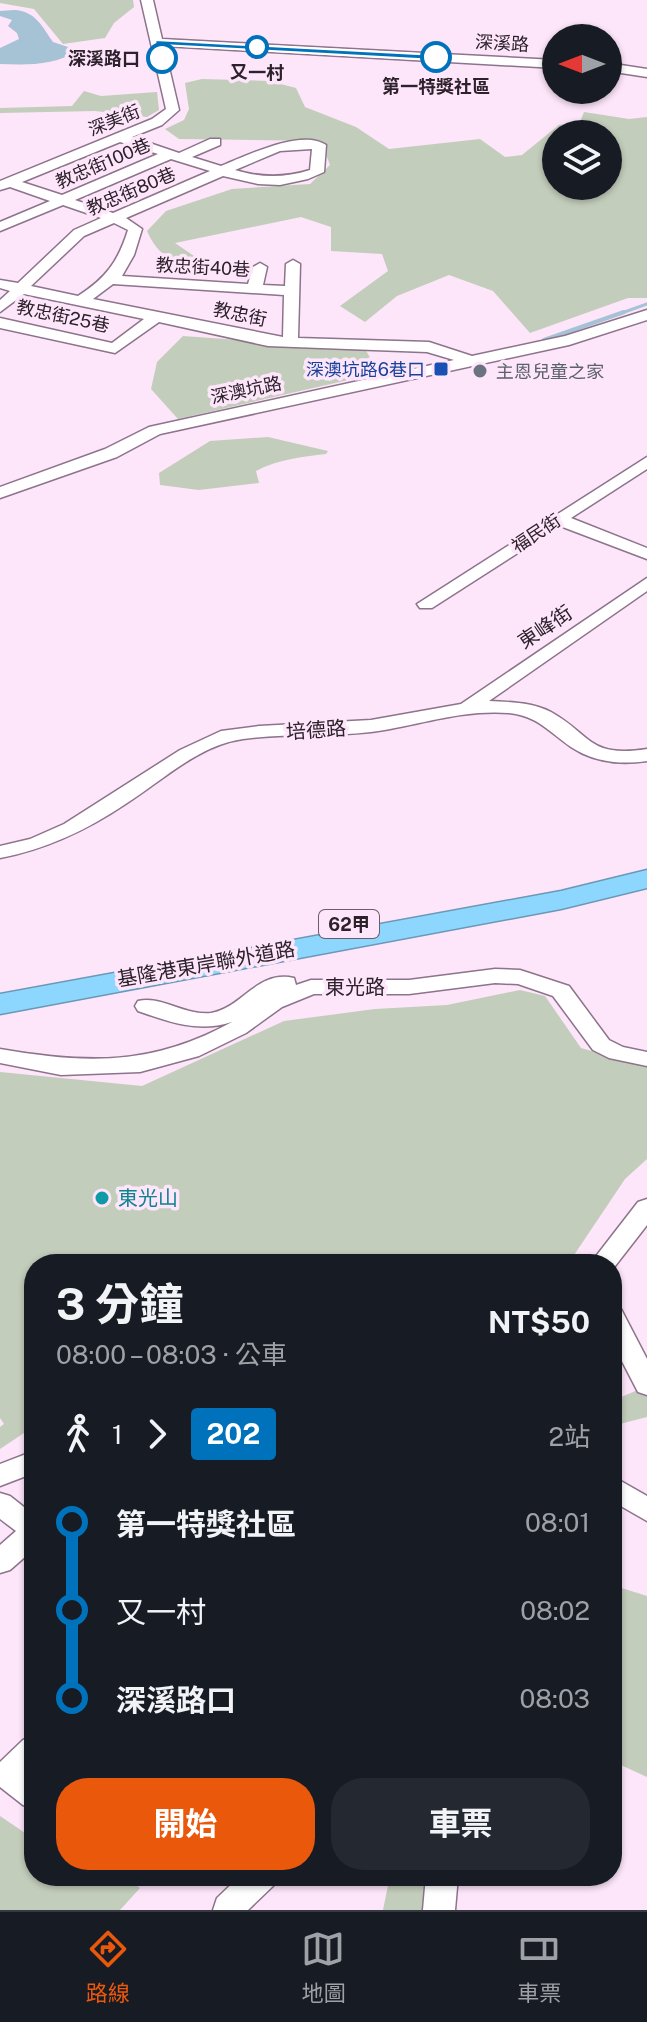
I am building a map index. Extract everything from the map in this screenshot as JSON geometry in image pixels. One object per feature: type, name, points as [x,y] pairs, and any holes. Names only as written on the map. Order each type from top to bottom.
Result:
[{"type":"highway","name":"基隆港東岸聯外道路","points":[[0,1004],[52,984],[547,888],[647,864]]},
{"type":"highway","name":"基隆港東岸聯外道路","points":[[0,988],[52,984],[561,900],[647,879]]},
{"type":"street","points":[[147,0],[158,42]]},
{"type":"street","name":"深溪路","points":[[158,42],[542,63]]},
{"type":"street","name":"深美街","points":[[5,184],[166,118],[173,110],[158,42]]},
{"type":"street","points":[[622,69],[647,73]]},
{"type":"street","name":"教忠街100巷","points":[[119,137],[175,156]]},
{"type":"street","points":[[175,156],[215,142]]},
{"type":"street","points":[[319,145],[317,172],[305,176],[263,183],[222,171],[278,147],[319,145]]},
{"type":"street","name":"教忠街100巷","points":[[0,227],[175,156]]},
{"type":"street","name":"教忠街80巷","points":[[175,156],[222,171]]},
{"type":"street","name":"教忠街80巷","points":[[0,308],[79,233],[222,171]]},
{"type":"street","points":[[5,184],[63,200],[135,229],[122,269],[113,280],[81,301]]},
{"type":"street","points":[[290,343],[293,264]]},
{"type":"street","points":[[254,289],[260,267]]},
{"type":"street","name":"教忠街40巷","points":[[113,280],[225,293],[254,289],[292,291]]},
{"type":"street","name":"教忠街","points":[[0,284],[250,338],[290,343],[429,347],[474,362]]},
{"type":"street","name":"深澳坑路","points":[[0,493],[111,453],[155,430],[569,340],[647,315]]},
{"type":"street","name":"教忠街25巷","points":[[0,323],[115,348],[156,317]]},
{"type":"street","name":"福民街","points":[[426,604],[647,462]]},
{"type":"street","points":[[558,519],[647,554]]},
{"type":"street","name":"東峰街","points":[[469,706],[647,583]]},
{"type":"street","name":"培德路","points":[[0,852],[30,847],[56,838],[185,755],[217,739],[242,733],[373,726],[469,706],[529,710],[549,718],[580,745],[598,753],[625,758],[647,755]]},
{"type":"street","name":"東光路","points":[[0,1056],[47,1066],[86,1068],[167,1058],[216,1039],[274,1002],[311,987],[409,987],[495,976],[520,977],[549,985],[569,997],[583,1024],[601,1045],[617,1053],[647,1059]]},
{"type":"street","points":[[146,1006],[195,1021],[210,1020],[222,1018],[281,982],[311,987]]},
{"type":"street","points":[[611,1254],[647,1208]]},
{"type":"street","points":[[622,1336],[647,1385]]},
{"type":"street","points":[[0,1475],[24,1466]]},
{"type":"street","points":[[627,1489],[647,1510]]},
{"type":"street","points":[[0,1504],[24,1523]]},
{"type":"street","points":[[0,1562],[24,1540]]},
{"type":"street","points":[[24,1759],[7,1775],[24,1788]]},
{"type":"street","points":[[228,1908],[251,1886]]},
{"type":"street","points":[[439,1910],[441,1886]]},
{"type":"green space","points":[[0,0],[133,0],[134,7],[114,23],[105,38],[63,44],[34,9],[0,3]]},
{"type":"green space","points":[[202,79],[269,81],[296,88],[305,107],[356,127],[389,149],[480,139],[505,157],[522,155],[542,139],[542,200],[622,200],[622,120],[581,120],[584,112],[629,119],[647,117],[647,298],[628,298],[530,333],[493,291],[449,275],[397,296],[365,322],[340,306],[388,271],[382,254],[331,251],[331,227],[301,217],[175,243],[210,267],[189,266],[172,260],[158,249],[147,231],[166,211],[232,189],[310,184],[330,165],[321,141],[179,139],[165,129],[184,120],[189,109],[185,83]]},
{"type":"green space","points":[[84,91],[101,96],[157,92],[159,110],[147,117],[95,111],[0,113],[0,108],[72,106]]},
{"type":"green space","points":[[183,336],[365,349],[379,373],[178,419],[151,389],[157,362]]},
{"type":"green space","points":[[268,437],[328,451],[326,454],[290,459],[264,467],[256,471],[259,483],[199,490],[160,485],[159,473],[210,441]]},
{"type":"green space","points":[[520,990],[545,996],[581,1048],[647,1067],[647,1159],[625,1179],[575,1254],[24,1254],[24,1433],[0,1449],[0,1427],[4,1424],[0,1418],[0,1072],[142,1086],[284,1021],[375,1009],[447,1005]]},
{"type":"green space","points":[[647,1386],[647,1417],[622,1423],[622,1397]]},
{"type":"green space","points":[[622,1588],[647,1596],[647,1777],[622,1766]]},
{"type":"green space","points":[[0,1816],[24,1832],[24,1886],[140,1888],[120,1910],[0,1910]]},
{"type":"green space","points":[[388,1886],[430,1886],[428,1910],[383,1910]]},
{"type":"water","points":[[14,10],[33,17],[53,42],[77,50],[50,62],[0,64],[0,48],[19,39],[8,26],[12,20],[0,16],[0,11]]},
{"type":"waterway","points":[[619,314],[647,304]]},
{"type":"waterway","points":[[544,340],[624,312]]},
{"type":"bus line","name":"202","points":[[162,58],[158,42],[436,57]]},
{"type":"place","name":"又一村","points":[[257,47]]},
{"type":"place","name":"第一特獎社區","points":[[436,57]]},
{"type":"place","name":"深溪路口","points":[[162,58]]},
{"type":"place","name":"深澳坑路6巷口","points":[[441,369]]},
{"type":"place","name":"主恩兒童之家","points":[[480,371]]},
{"type":"place","name":"東光山","points":[[102,1198]]}]
